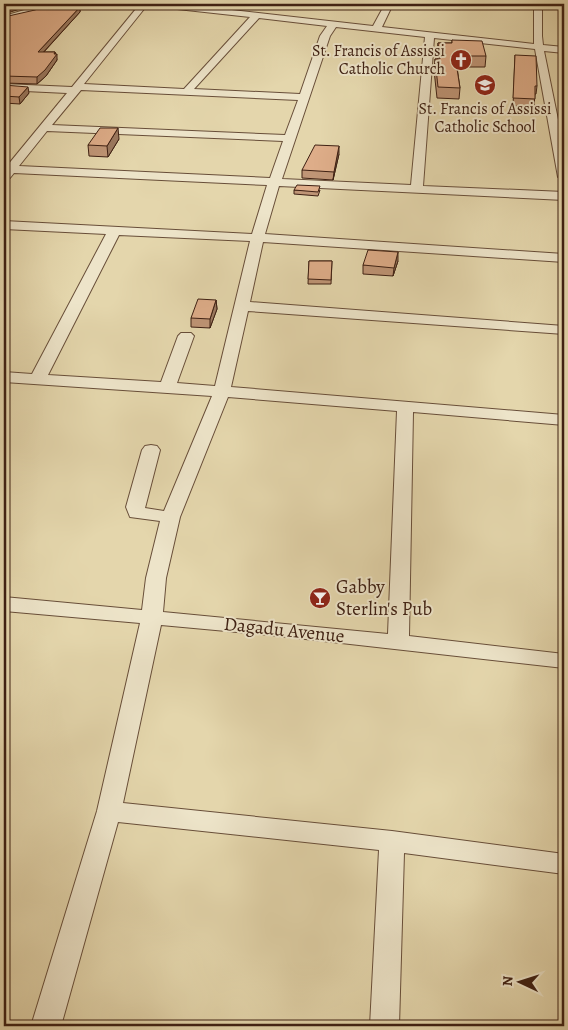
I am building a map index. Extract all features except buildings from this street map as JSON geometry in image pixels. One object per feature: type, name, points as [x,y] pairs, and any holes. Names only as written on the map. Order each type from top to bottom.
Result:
[{"type":"street","points":[[4,19],[32,12],[52,4]]},
{"type":"street","points":[[6,172],[77,88],[144,4]]},
{"type":"street","points":[[159,4],[564,50]]},
{"type":"street","points":[[376,29],[389,4]]},
{"type":"street","points":[[538,4],[537,36],[564,177]]},
{"type":"street","points":[[550,4],[564,5]]},
{"type":"street","points":[[187,91],[257,15]]},
{"type":"street","points":[[46,1026],[109,811],[152,618],[156,578],[171,517],[222,392],[241,306],[260,238],[263,215],[288,138],[305,97],[325,36],[333,24]]},
{"type":"street","points":[[417,190],[430,35]]},
{"type":"street","points":[[4,86],[187,91],[305,97]]},
{"type":"street","points":[[551,105],[564,106]]},
{"type":"street","points":[[44,128],[288,138]]},
{"type":"street","points":[[6,172],[564,196]]},
{"type":"street","points":[[4,225],[260,238],[564,258]]},
{"type":"street","points":[[37,380],[114,232]]},
{"type":"street","points":[[241,306],[564,330]]},
{"type":"street","points":[[167,387],[186,336]]},
{"type":"street","points":[[4,377],[167,387],[564,420]]},
{"type":"street","points":[[398,642],[405,407]]},
{"type":"street","points":[[151,450],[135,507],[137,513],[171,517]]},
{"type":"street","name":"Dagadu Avenue","points":[[4,604],[398,642],[564,661]]},
{"type":"street","points":[[109,811],[392,841],[564,864]]},
{"type":"street","points":[[385,1026],[392,841]]},
{"type":"place","name":"St. Francis of Assissi Catholic Church","points":[[461,60]]},
{"type":"place","name":"St. Francis of Assissi Catholic School","points":[[485,85]]},
{"type":"place","name":"Gabby Sterlin's Pub","points":[[320,598]]}]
